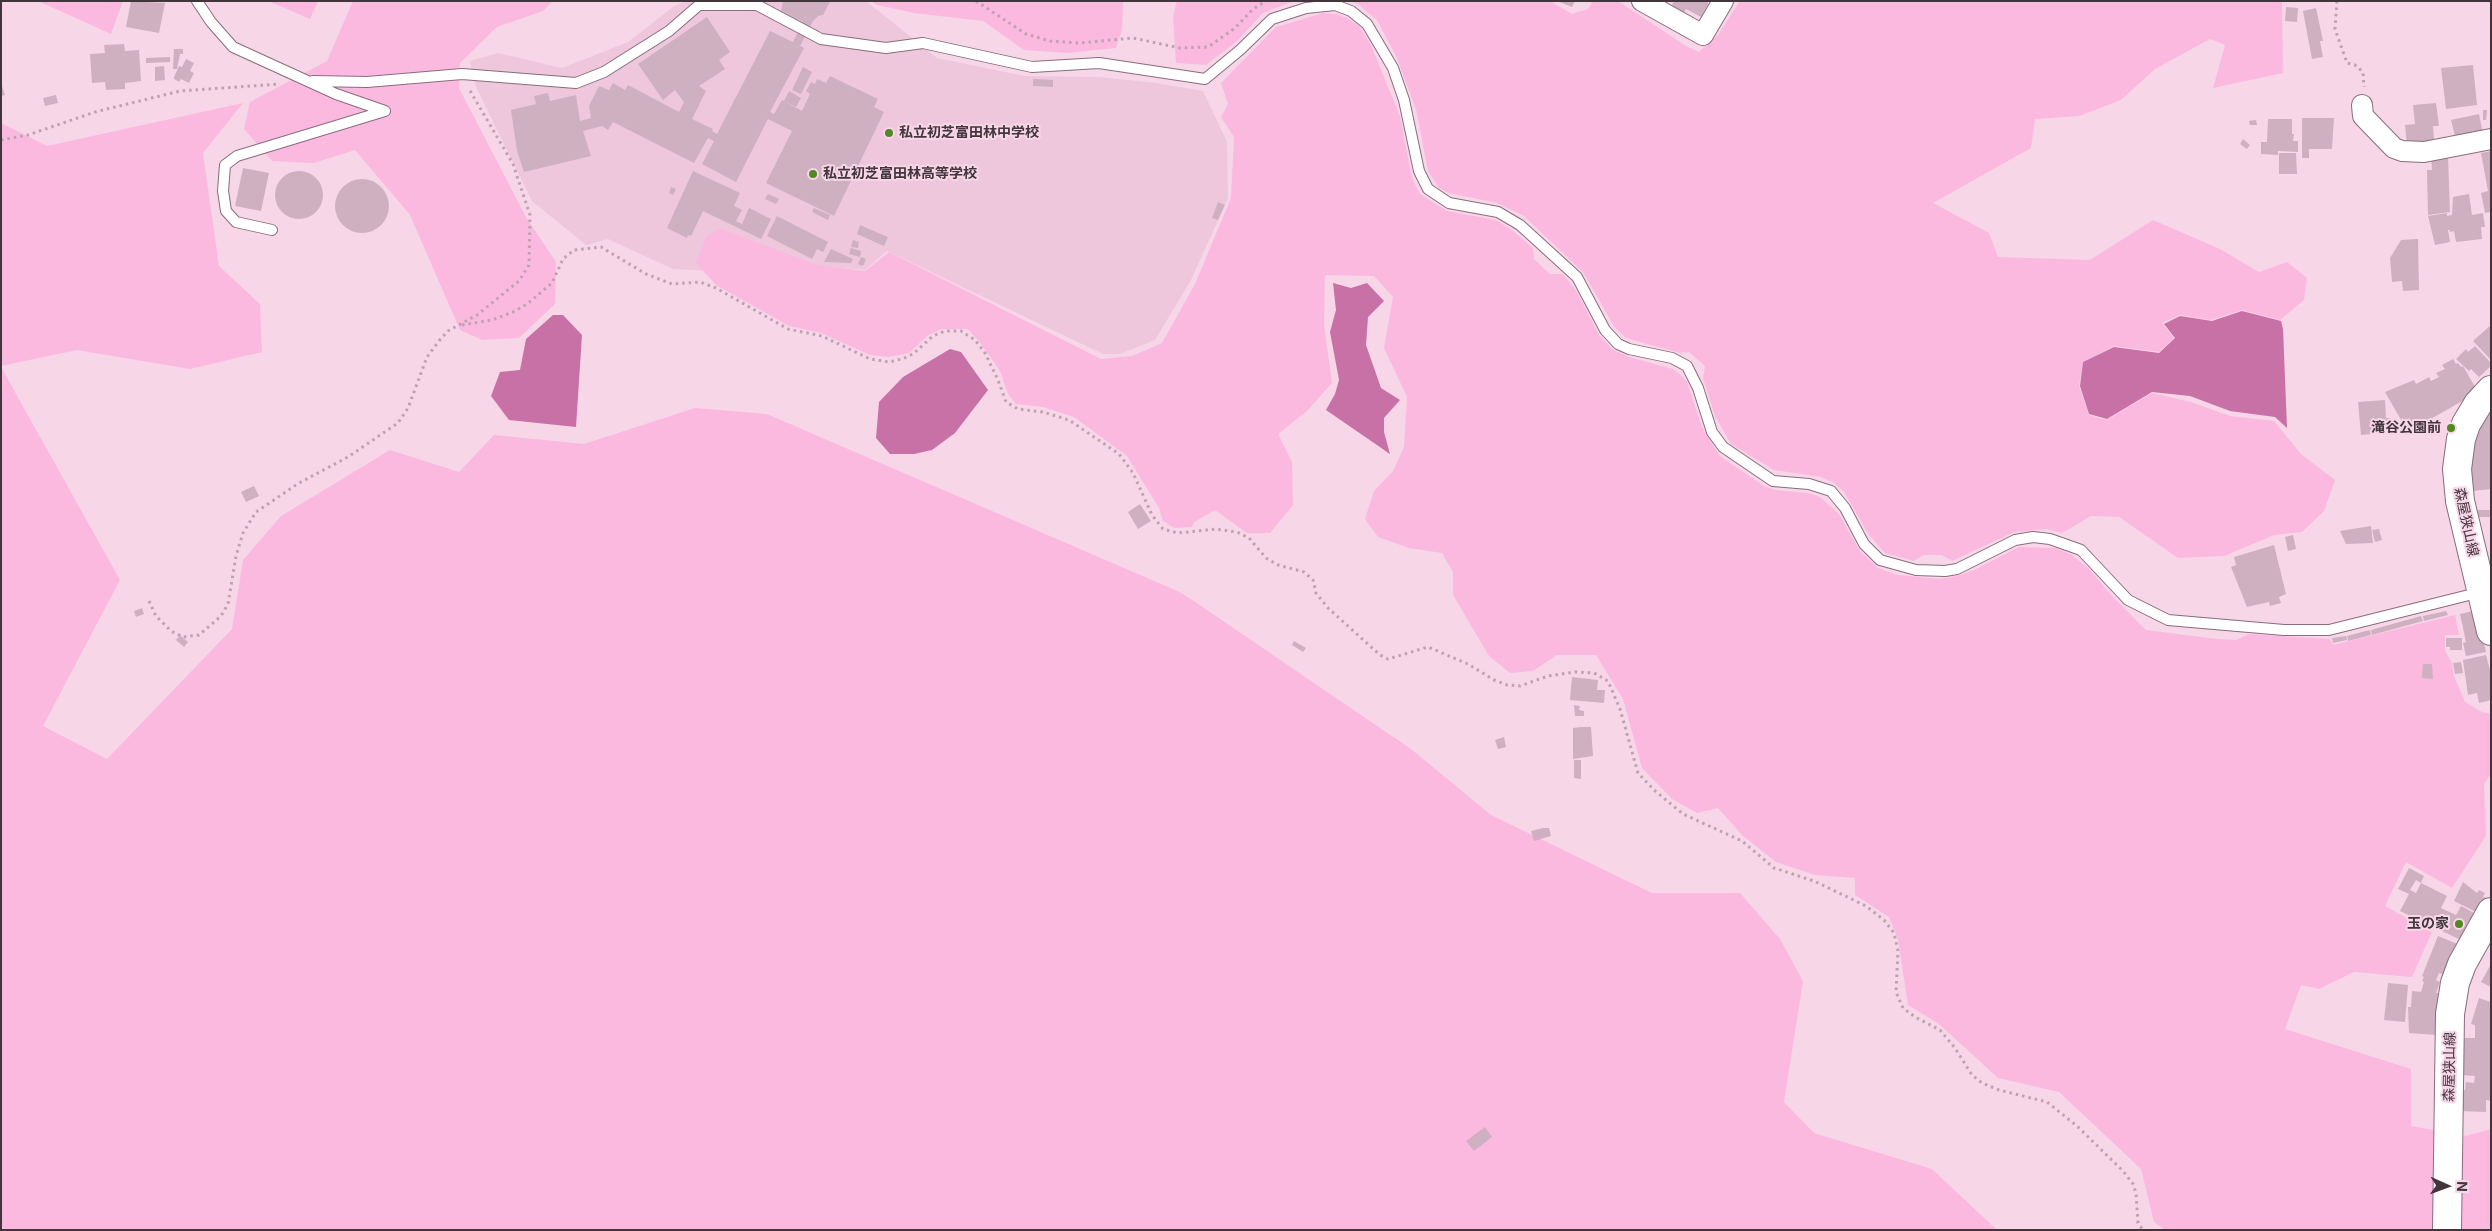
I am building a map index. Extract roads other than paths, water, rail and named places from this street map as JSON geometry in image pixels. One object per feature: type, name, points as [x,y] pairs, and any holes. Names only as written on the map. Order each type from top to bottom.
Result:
[{"type":"main road","name":"森屋狭山線","points":[[2491,390],[2478,404],[2466,424],[2461,439],[2457,468],[2460,502],[2491,631]]},
{"type":"main road","name":"森屋狭山線","points":[[2447,1230],[2452,999],[2462,964],[2491,912]]},
{"type":"street","points":[[1642,1],[1703,35],[1723,1]]},
{"type":"street","points":[[2362,105],[2363,116],[2394,148],[2402,151],[2424,152],[2491,139]]},
{"type":"lane","points":[[196,1],[233,47],[312,81],[336,94],[385,111],[237,156],[225,165],[223,191],[226,211],[236,222],[272,230]]},
{"type":"lane","points":[[312,81],[367,82],[462,74],[576,84],[604,72],[669,31],[699,5],[757,5],[821,39],[886,48],[923,43],[1032,66],[1099,63],[1206,79],[1272,19],[1306,8],[1335,5],[1351,11],[1367,24],[1393,68],[1404,100],[1422,182],[1428,189],[1448,203],[1498,212],[1513,219],[1577,277],[1605,330],[1618,344],[1629,349],[1672,358],[1688,366],[1698,388],[1712,432],[1723,447],[1773,481],[1809,484],[1831,491],[1845,508],[1864,544],[1880,560],[1916,570],[1945,571],[1957,569],[2015,540],[2034,537],[2050,538],[2081,550],[2128,600],[2168,620],[2284,630],[2329,630],[2482,591]]},
{"type":"place","name":"私立初芝富田林中学校","points":[[889,133]]},
{"type":"place","name":"私立初芝富田林高等学校","points":[[813,174]]},
{"type":"place","name":"滝谷公園前","points":[[2451,428]]},
{"type":"place","name":"玉の家","points":[[2459,924]]}]
